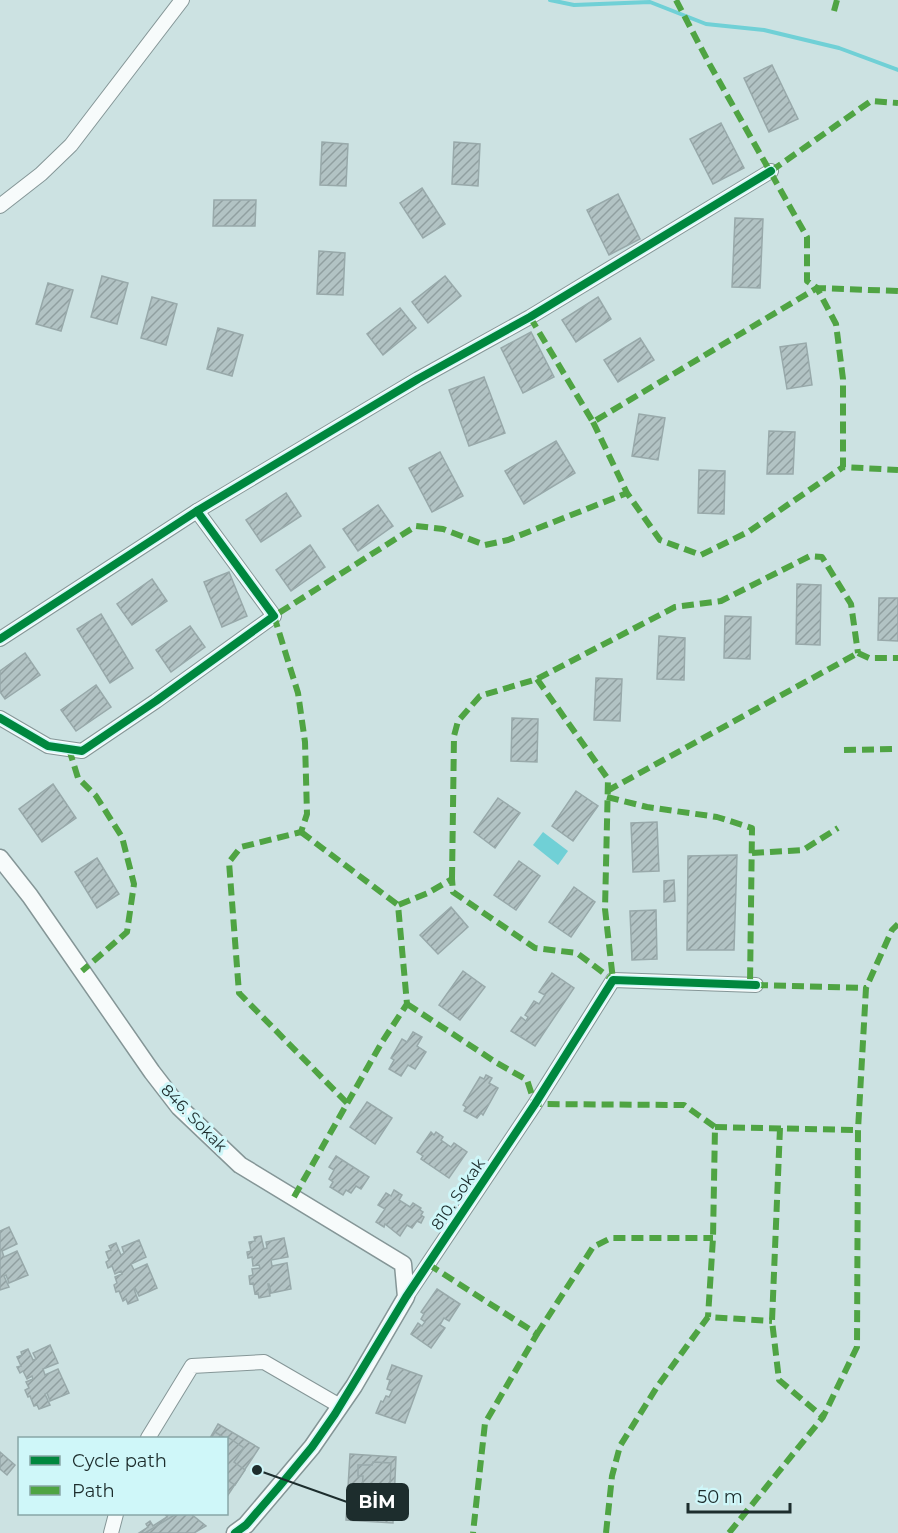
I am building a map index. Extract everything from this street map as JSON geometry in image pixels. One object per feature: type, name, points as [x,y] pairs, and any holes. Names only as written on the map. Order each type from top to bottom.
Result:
[{"type":"street","points":[[0,206],[41,174],[71,145],[182,0]]},
{"type":"street","points":[[0,639],[197,511],[418,379],[530,317],[771,171]]},
{"type":"street","points":[[0,718],[48,746],[82,751],[274,616],[197,511]]},
{"type":"street","name":"846. Sokak","points":[[0,858],[30,896],[178,1107],[240,1165],[403,1264],[406,1297]]},
{"type":"street","name":"810. Sokak","points":[[235,1533],[246,1525],[312,1447],[340,1407],[406,1297],[613,980],[756,985]]},
{"type":"street","points":[[149,1437],[192,1366],[264,1362],[340,1407]]},
{"type":"street","points":[[111,1533],[116,1515]]},
{"type":"water","points":[[543,832],[568,851],[558,865],[533,845]]},
{"type":"building","points":[[772,65],[798,119],[769,132],[744,78]]},
{"type":"building","points":[[721,123],[744,168],[713,184],[690,139]]},
{"type":"building","points":[[322,142],[348,144],[346,186],[320,185]]},
{"type":"building","points":[[454,142],[480,144],[478,186],[452,184]]},
{"type":"building","points":[[422,188],[445,224],[423,238],[400,203]]},
{"type":"building","points":[[618,194],[640,239],[609,255],[587,210]]},
{"type":"building","points":[[214,200],[256,200],[255,226],[213,226]]},
{"type":"building","points":[[735,218],[763,219],[760,288],[732,287]]},
{"type":"building","points":[[319,251],[345,253],[343,295],[317,294]]},
{"type":"building","points":[[102,276],[128,283],[117,324],[91,317]]},
{"type":"building","points":[[445,276],[461,296],[428,323],[412,302]]},
{"type":"building","points":[[48,283],[73,290],[61,331],[36,324]]},
{"type":"building","points":[[152,297],[177,304],[166,345],[141,338]]},
{"type":"building","points":[[598,297],[611,319],[576,342],[562,320]]},
{"type":"building","points":[[400,308],[416,328],[383,355],[367,334]]},
{"type":"building","points":[[218,328],[243,335],[232,376],[207,369]]},
{"type":"building","points":[[531,332],[554,377],[523,393],[501,348]]},
{"type":"building","points":[[640,338],[654,360],[618,382],[604,360]]},
{"type":"building","points":[[806,343],[812,385],[787,389],[780,347]]},
{"type":"building","points":[[484,377],[505,433],[469,446],[449,390]]},
{"type":"building","points":[[639,414],[665,418],[658,460],[632,456]]},
{"type":"building","points":[[769,431],[795,432],[793,474],[767,474]]},
{"type":"building","points":[[556,441],[575,473],[524,504],[505,471]]},
{"type":"building","points":[[440,452],[463,496],[432,512],[409,468]]},
{"type":"building","points":[[699,470],[725,471],[724,514],[698,513]]},
{"type":"building","points":[[286,493],[301,516],[261,542],[246,520]]},
{"type":"building","points":[[378,505],[393,526],[358,551],[343,529]]},
{"type":"building","points":[[310,545],[325,567],[291,591],[276,570]]},
{"type":"building","points":[[229,572],[247,616],[222,627],[204,582]]},
{"type":"building","points":[[152,579],[167,601],[132,625],[117,604]]},
{"type":"building","points":[[797,584],[821,585],[820,645],[796,644]]},
{"type":"building","points":[[879,598],[898,598],[898,641],[878,640]]},
{"type":"building","points":[[101,614],[133,668],[110,683],[77,629]]},
{"type":"building","points":[[725,616],[751,617],[750,659],[724,658]]},
{"type":"building","points":[[190,626],[205,647],[171,672],[156,650]]},
{"type":"building","points":[[659,636],[685,638],[684,680],[657,679]]},
{"type":"building","points":[[25,653],[40,675],[5,699],[0,692],[0,671]]},
{"type":"building","points":[[596,678],[622,679],[620,721],[594,720]]},
{"type":"building","points":[[96,685],[111,707],[76,731],[61,710]]},
{"type":"building","points":[[512,718],[538,719],[537,762],[511,761]]},
{"type":"building","points":[[53,784],[76,818],[42,842],[19,809]]},
{"type":"building","points":[[576,791],[598,806],[573,841],[552,826]]},
{"type":"building","points":[[498,798],[520,813],[495,848],[474,832]]},
{"type":"building","points":[[657,822],[659,871],[633,872],[631,823]]},
{"type":"building","points":[[737,855],[734,950],[687,950],[688,856]]},
{"type":"building","points":[[97,858],[119,894],[97,908],[75,872]]},
{"type":"building","points":[[519,861],[540,876],[516,910],[494,895]]},
{"type":"building","points":[[674,880],[675,901],[664,902],[664,881]]},
{"type":"building","points":[[574,887],[595,902],[571,937],[549,922]]},
{"type":"building","points":[[451,907],[468,927],[438,954],[420,935]]},
{"type":"building","points":[[656,910],[657,959],[632,960],[630,911]]},
{"type":"building","points":[[463,971],[485,987],[460,1020],[439,1005]]},
{"type":"building","points":[[552,973],[574,988],[535,1046],[511,1031],[521,1017],[526,1021],[528,1017],[525,1015],[534,1001],[539,1004],[545,995],[539,992]]},
{"type":"building","points":[[413,1032],[422,1037],[417,1046],[426,1052],[415,1069],[408,1065],[401,1076],[389,1069],[394,1060],[391,1058],[402,1039],[407,1042]]},
{"type":"building","points":[[486,1075],[492,1078],[489,1083],[498,1088],[483,1115],[481,1113],[477,1118],[464,1111],[466,1107],[463,1105],[480,1077],[484,1079]]},
{"type":"building","points":[[367,1102],[392,1118],[375,1144],[350,1127]]},
{"type":"building","points":[[431,1132],[434,1135],[436,1132],[443,1137],[441,1140],[451,1147],[454,1143],[467,1152],[449,1178],[421,1159],[423,1156],[417,1152]]},
{"type":"building","points":[[336,1156],[369,1177],[361,1189],[356,1186],[351,1193],[346,1190],[343,1195],[330,1187],[333,1182],[329,1179],[334,1170],[329,1167]]},
{"type":"building","points":[[394,1190],[402,1195],[399,1200],[410,1207],[413,1203],[421,1208],[423,1212],[421,1215],[424,1217],[421,1223],[417,1221],[412,1228],[407,1225],[400,1236],[385,1224],[384,1227],[376,1222],[385,1209],[378,1205],[386,1193],[391,1196]]},
{"type":"building","points":[[9,1227],[17,1244],[2,1251],[4,1257],[17,1251],[28,1275],[9,1283],[6,1275],[4,1276],[9,1287],[0,1290],[0,1231]]},
{"type":"building","points":[[261,1236],[264,1249],[267,1248],[266,1242],[284,1238],[288,1257],[271,1260],[272,1266],[287,1263],[291,1289],[271,1293],[268,1284],[270,1296],[259,1298],[258,1293],[255,1294],[253,1283],[250,1284],[249,1276],[253,1275],[252,1269],[260,1268],[259,1265],[253,1266],[252,1257],[248,1258],[247,1252],[251,1251],[249,1242],[255,1241],[254,1237]]},
{"type":"building","points":[[139,1240],[146,1257],[131,1264],[134,1270],[147,1264],[157,1288],[139,1296],[135,1288],[138,1300],[128,1304],[126,1299],[123,1301],[119,1291],[116,1292],[114,1285],[117,1283],[115,1277],[122,1274],[121,1271],[115,1274],[112,1266],[108,1268],[106,1262],[109,1260],[106,1252],[111,1250],[109,1246],[116,1243],[121,1255],[124,1253],[122,1247]]},
{"type":"building","points":[[437,1289],[460,1304],[449,1321],[444,1318],[440,1325],[445,1328],[431,1348],[411,1334],[418,1323],[422,1326],[425,1322],[421,1319],[424,1314],[421,1312]]},
{"type":"building","points":[[50,1345],[58,1363],[43,1369],[45,1375],[58,1369],[69,1393],[50,1401],[47,1393],[45,1394],[50,1405],[39,1409],[37,1405],[34,1406],[25,1390],[29,1388],[26,1382],[33,1379],[32,1376],[27,1379],[23,1371],[20,1373],[17,1367],[21,1366],[17,1357],[28,1349],[33,1360],[36,1359],[33,1353]]},
{"type":"building","points":[[392,1365],[422,1376],[405,1423],[376,1413],[381,1401],[383,1402],[386,1396],[389,1397],[392,1391],[387,1389],[390,1380],[387,1379]]},
{"type":"building","points":[[218,1424],[259,1448],[228,1495],[228,1437],[211,1437]]},
{"type":"building","points":[[215,1432],[223,1437],[212,1437]]},
{"type":"building","points":[[228,1439],[244,1448],[234,1462],[245,1470],[235,1485],[228,1480]]},
{"type":"building","points":[[0,1452],[15,1465],[7,1475],[0,1469]]},
{"type":"building","points":[[350,1454],[396,1457],[393,1523],[346,1520]]},
{"type":"building","points":[[373,1462],[391,1463],[390,1485],[395,1485],[394,1496],[388,1496],[387,1517],[372,1516],[372,1511],[358,1510],[358,1505],[361,1505],[363,1476],[358,1476],[358,1465],[372,1465]]},
{"type":"building","points":[[166,1515],[177,1515],[184,1527],[180,1530],[182,1533],[139,1533],[148,1527],[146,1524],[150,1521],[153,1526],[167,1517]]},
{"type":"building","points":[[174,1515],[192,1515],[206,1526],[194,1533],[145,1533]]},
{"type":"waterway","points":[[550,0],[574,5],[650,2],[706,24],[764,30],[839,48],[898,70]]},
{"type":"marked path","points":[[676,0],[807,237],[807,281],[817,288],[898,291]]},
{"type":"marked path","points":[[834,11],[837,0]]},
{"type":"marked path","points":[[771,171],[871,101],[898,103]]},
{"type":"marked path","points":[[530,317],[593,422],[817,288],[836,324],[843,379],[843,467],[898,470]]},
{"type":"marked path","points":[[593,422],[627,493],[660,540],[701,555],[748,532],[843,467]]},
{"type":"marked path","points":[[347,1103],[239,993],[229,862],[241,847],[301,832],[307,814],[305,742],[298,693],[274,616],[416,526],[443,529],[485,545],[508,540],[627,493]]},
{"type":"marked path","points":[[452,879],[454,736],[458,721],[480,696],[537,679],[675,607],[721,601],[810,556],[822,557],[851,604],[858,653]]},
{"type":"marked path","points":[[858,653],[869,658],[898,658]]},
{"type":"marked path","points":[[607,791],[858,653]]},
{"type":"marked path","points":[[537,679],[608,779],[605,909],[613,980]]},
{"type":"marked path","points":[[69,749],[78,778],[96,796],[122,837],[134,884],[127,932],[82,971]]},
{"type":"marked path","points":[[844,750],[898,749]]},
{"type":"marked path","points":[[607,797],[647,807],[717,817],[752,828],[750,985]]},
{"type":"marked path","points":[[752,853],[803,850],[838,828]]},
{"type":"marked path","points":[[301,832],[398,905]]},
{"type":"marked path","points":[[294,1197],[382,1042],[407,1004],[398,905],[428,893],[452,879],[453,892],[535,948],[577,953],[613,980]]},
{"type":"marked path","points":[[729,1533],[823,1417],[857,1347],[858,1130],[866,988],[892,930],[898,924]]},
{"type":"marked path","points":[[756,985],[866,988]]},
{"type":"marked path","points":[[407,1004],[527,1080],[535,1104],[684,1105],[715,1127],[713,1238],[708,1317]]},
{"type":"marked path","points":[[715,1127],[858,1130]]},
{"type":"marked path","points":[[780,1128],[772,1321],[779,1380],[823,1417]]},
{"type":"marked path","points":[[537,1334],[593,1247],[611,1238],[713,1238]]},
{"type":"marked path","points":[[428,1264],[537,1334],[485,1423],[473,1533]]},
{"type":"marked path","points":[[606,1533],[612,1476],[620,1446],[657,1387],[708,1317],[772,1321]]},
{"type":"cycle path","points":[[197,511],[418,379],[530,317],[771,171]]},
{"type":"cycle path","points":[[0,639],[197,511],[274,616],[82,751],[48,746],[0,718]]},
{"type":"cycle path","points":[[235,1533],[246,1525],[278,1488],[312,1447],[335,1414],[406,1297],[535,1104],[613,980],[756,985]]},
{"type":"place","name":"BİM","points":[[257,1470]]}]
